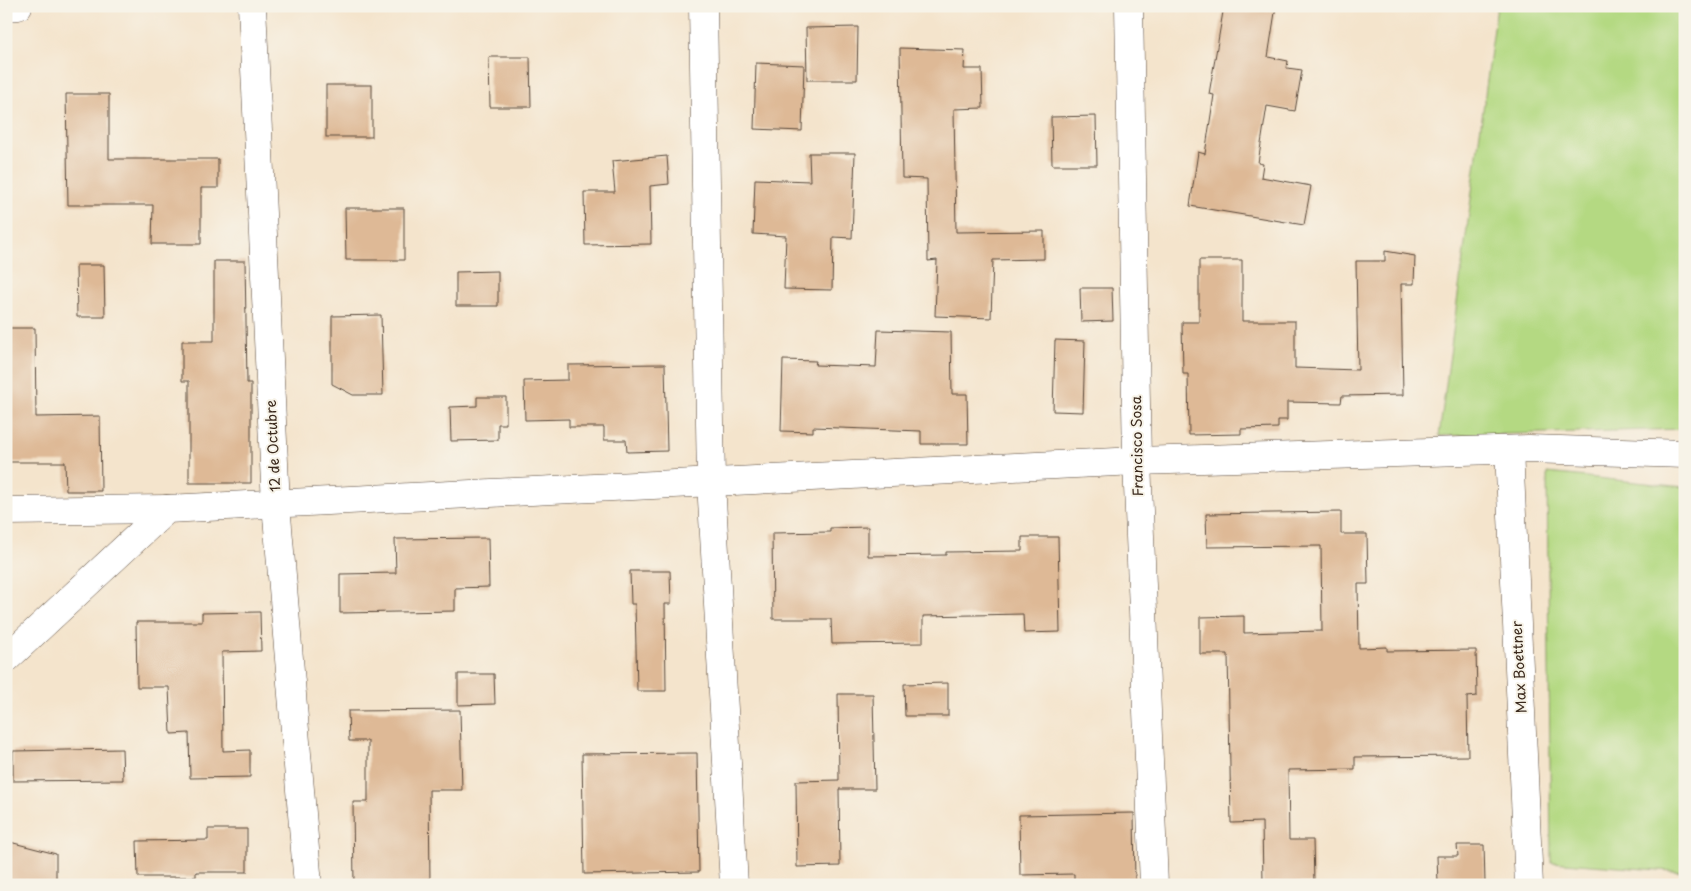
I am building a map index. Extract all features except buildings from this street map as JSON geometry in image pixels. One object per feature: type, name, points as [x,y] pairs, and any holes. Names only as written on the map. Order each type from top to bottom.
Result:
[{"type":"street","points":[[6,7],[18,6]]},
{"type":"street","name":"12 de Octubre","points":[[252,6],[276,504],[308,885]]},
{"type":"street","points":[[703,6],[711,482],[734,885]]},
{"type":"street","name":"Francisco Sosa","points":[[1129,6],[1137,461],[1154,885]]},
{"type":"street","points":[[6,511],[167,509],[1137,461],[1529,449],[1685,454]]},
{"type":"street","name":"Max Boettner","points":[[1509,450],[1529,885]]},
{"type":"street","points":[[6,660],[167,509]]},
{"type":"green space","points":[[1497,6],[1685,6],[1685,429],[1439,436]]},
{"type":"green space","points":[[1547,473],[1685,487],[1685,872],[1551,862]]}]
